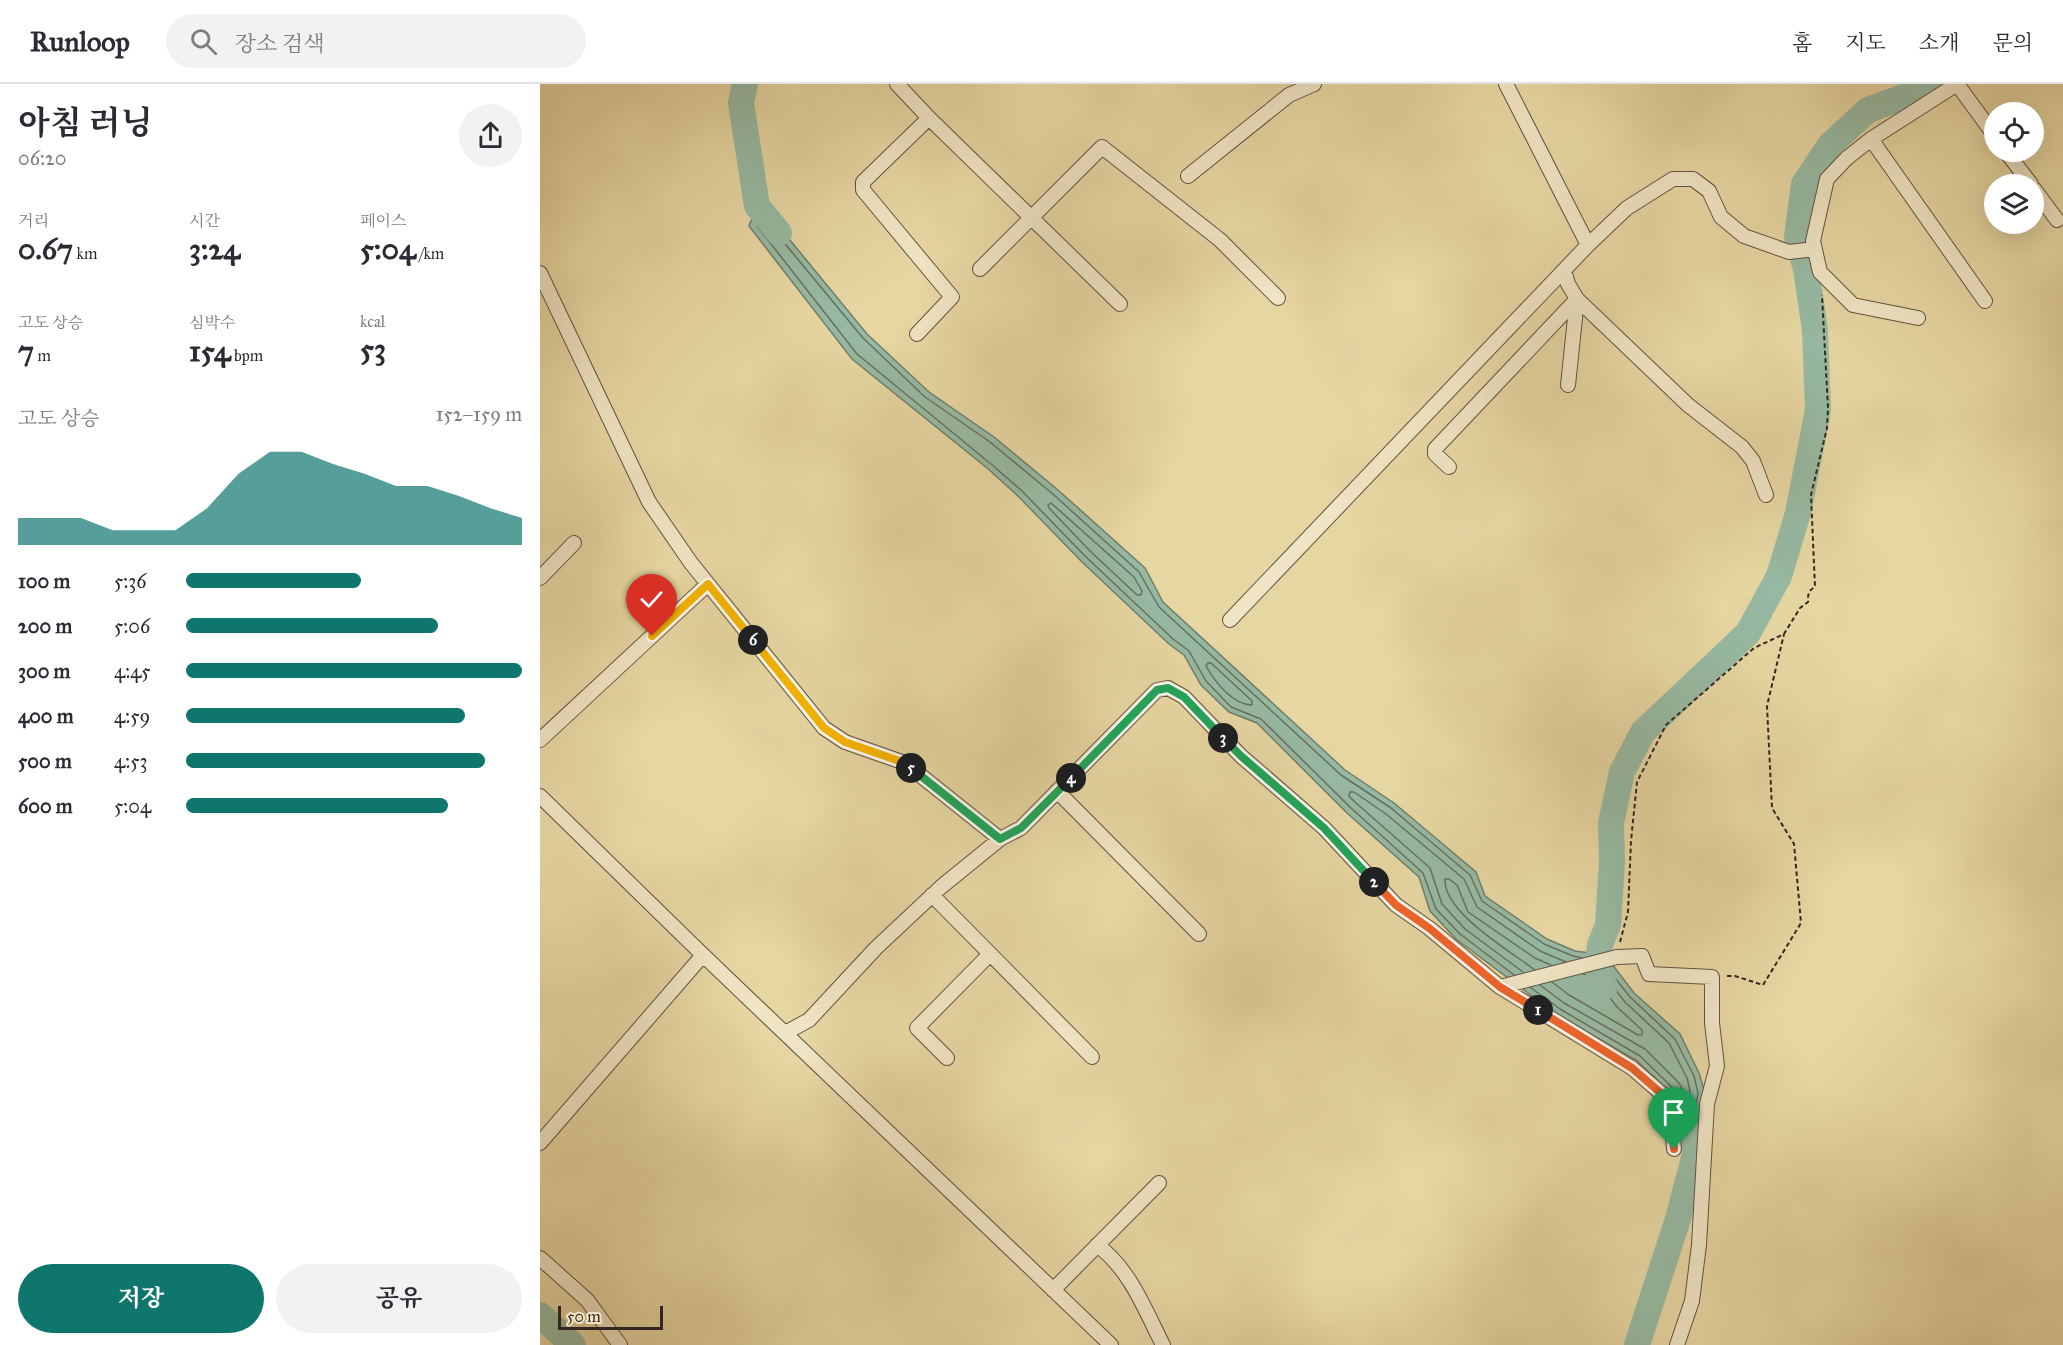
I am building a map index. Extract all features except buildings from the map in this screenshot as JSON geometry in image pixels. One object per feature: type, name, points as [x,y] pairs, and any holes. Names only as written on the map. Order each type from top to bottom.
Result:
[{"type":"street","points":[[897,84],[1120,304]]},
{"type":"street","points":[[1188,176],[1289,95],[1314,84]]},
{"type":"street","points":[[1506,84],[1588,245]]},
{"type":"street","points":[[1918,318],[1853,305],[1820,272],[1812,250],[1827,179],[1871,139],[1957,84],[1984,121]]},
{"type":"street","points":[[917,334],[952,297],[863,190],[863,182],[929,118]]},
{"type":"street","points":[[1871,139],[1985,301]]},
{"type":"street","points":[[980,269],[1102,147],[1220,240],[1278,298]]},
{"type":"street","points":[[1230,620],[1563,270],[1627,208],[1673,179],[1693,179],[1709,191],[1721,217],[1744,236],[1789,252],[1812,250]]},
{"type":"street","points":[[2044,202],[2057,220]]},
{"type":"street","points":[[1563,270],[1568,284],[1578,299],[1688,405],[1742,447],[1753,460],[1766,495]]},
{"type":"street","points":[[540,273],[649,502],[690,563],[824,728],[845,742],[905,763],[1000,839]]},
{"type":"street","points":[[1568,385],[1578,299]]},
{"type":"street","points":[[1449,467],[1435,454],[1435,449],[1578,299]]},
{"type":"street","points":[[540,578],[574,543]]},
{"type":"street","points":[[540,740],[708,584]]},
{"type":"street","points":[[785,1033],[809,1020],[876,948],[932,895],[1000,839],[1021,828],[1157,690],[1168,688],[1184,697],[1241,756],[1324,828],[1396,905],[1506,985],[1632,1068],[1670,1101],[1674,1149]]},
{"type":"street","points":[[1057,791],[1199,934]]},
{"type":"street","points":[[540,796],[1111,1345]]},
{"type":"street","points":[[932,895],[1092,1057]]},
{"type":"street","points":[[947,1058],[917,1028],[990,954]]},
{"type":"street","points":[[540,1143],[703,955]]},
{"type":"street","points":[[1506,985],[1616,957],[1642,956],[1649,974],[1712,977],[1712,1023],[1717,1066],[1707,1104],[1699,1245],[1692,1301],[1677,1345]]},
{"type":"street","points":[[1053,1290],[1159,1183]]},
{"type":"street","points":[[1097,1245],[1111,1255],[1127,1277],[1163,1345]]},
{"type":"street","points":[[540,1258],[587,1300],[620,1345]]},
{"type":"path","points":[[1712,977],[1735,976],[1764,985],[1800,923],[1794,844],[1772,808],[1767,706],[1784,634],[1800,608],[1808,602],[1810,590],[1815,587],[1811,495],[1827,428],[1828,408],[1822,294]]},
{"type":"path","points":[[1616,957],[1628,912],[1631,841],[1638,782],[1666,725],[1754,648],[1784,634]]},
{"type":"water","points":[[757,206],[771,217],[867,334],[929,392],[994,437],[1058,490],[1145,568],[1163,602],[1345,770],[1394,803],[1476,872],[1485,896],[1547,939],[1575,951],[1605,955],[1634,993],[1680,1034],[1699,1073],[1705,1093],[1695,1154],[1670,1092],[1636,1060],[1556,1014],[1456,939],[1430,911],[1419,877],[1347,813],[1257,723],[1229,712],[1201,685],[1184,655],[1169,644],[1081,561],[1018,496],[987,468],[852,359],[749,226]]},
{"type":"waterway","points":[[745,84],[741,103],[757,206],[779,233]]},
{"type":"waterway","points":[[1605,986],[1597,968],[1600,945],[1608,925],[1612,862],[1611,823],[1622,772],[1643,732],[1748,633],[1779,576],[1798,513],[1818,410],[1815,330],[1806,269],[1797,237],[1804,184],[1830,145],[1868,110],[1917,92],[1930,84]]},
{"type":"waterway","points":[[1637,1345],[1678,1219],[1695,1154],[1694,1120]]},
{"type":"waterway","points":[[540,1315],[573,1345]]},
{"type":"route","points":[[652,636],[708,584],[824,728],[845,742],[905,763],[1000,839],[1021,828],[1157,690],[1168,688],[1184,697],[1241,756],[1324,828],[1396,905],[1429,928],[1500,987],[1632,1068],[1670,1101],[1674,1149]]}]
